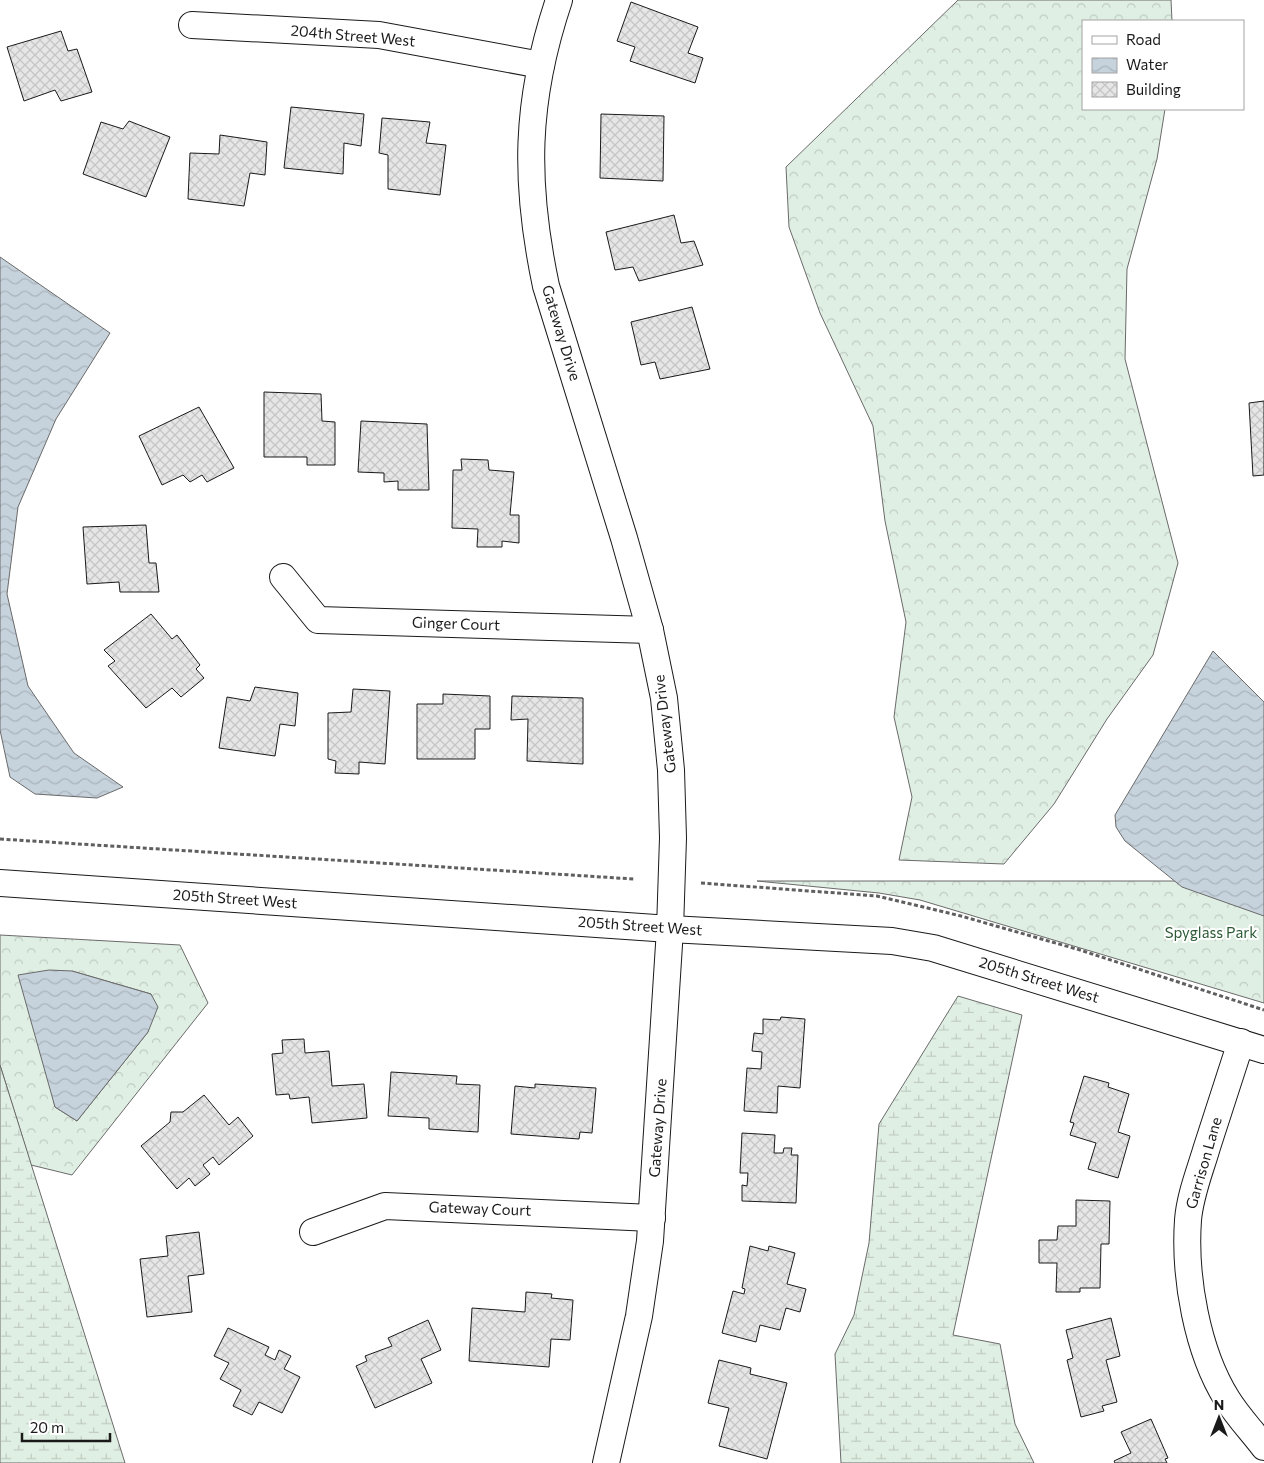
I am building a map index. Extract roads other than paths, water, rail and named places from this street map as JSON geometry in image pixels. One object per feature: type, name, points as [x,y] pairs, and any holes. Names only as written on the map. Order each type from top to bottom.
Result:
[{"type":"street","name":"Gateway Drive","points":[[559,0],[541,65],[531,125],[532,205],[538,250],[546,286],[614,504],[650,630],[664,698],[670,744],[673,838],[670,929],[652,1218],[639,1316],[606,1463]]},
{"type":"street","name":"204th Street West","points":[[192,25],[379,35],[541,65]]},
{"type":"street","name":"Ginger Court","points":[[283,577],[318,620],[650,630]]},
{"type":"street","name":"205th Street West","points":[[0,883],[670,929],[892,941],[934,948],[1252,1046]]},
{"type":"street","name":"Garrison Lane","points":[[1252,1046],[1195,1185],[1188,1219],[1188,1254],[1197,1323],[1213,1370],[1226,1397],[1241,1420],[1264,1447]]},
{"type":"street","name":"Gateway Court","points":[[313,1232],[385,1206],[652,1218]]},
{"type":"water","points":[[0,257],[110,333],[56,419],[18,507],[7,594],[28,686],[74,753],[123,787],[97,798],[35,794],[10,777],[0,730]]},
{"type":"water","points":[[1213,651],[1264,702],[1264,916],[1182,887],[1125,841],[1116,827],[1115,815]]},
{"type":"water","points":[[49,970],[72,971],[151,994],[158,1007],[148,1032],[77,1121],[55,1107],[18,975]]},
{"type":"park label","name":"Spyglass Park","points":[[1211,933]]}]
